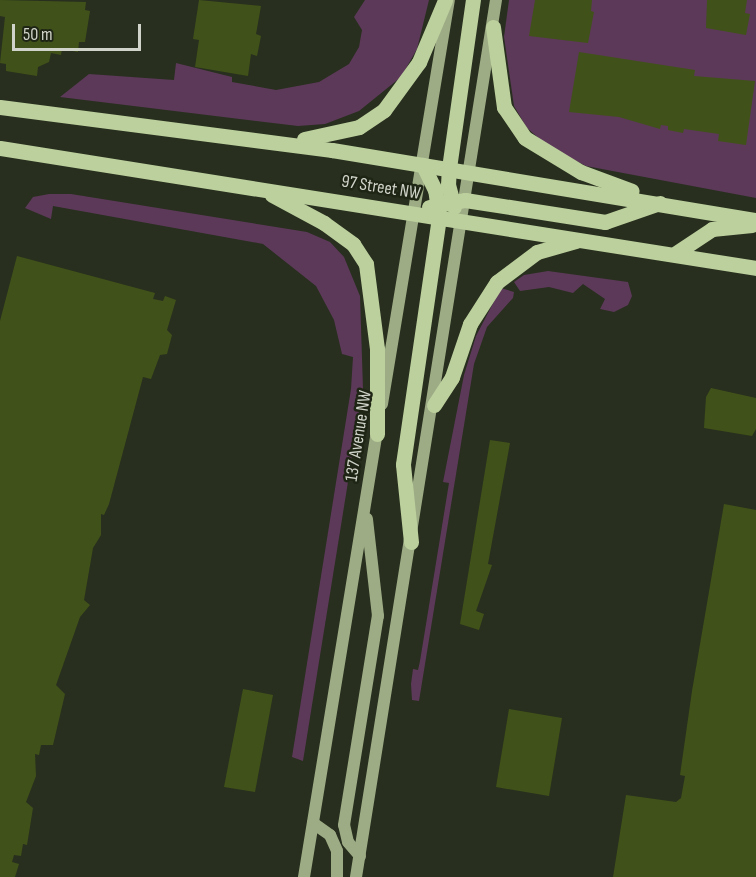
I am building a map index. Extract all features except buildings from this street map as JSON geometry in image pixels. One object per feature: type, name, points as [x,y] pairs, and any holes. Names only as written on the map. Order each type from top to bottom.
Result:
[{"type":"main road","points":[[265,141],[319,139],[359,127],[375,117],[402,88],[418,62],[447,0]]},
{"type":"main road","name":"137 Avenue NW","points":[[304,877],[423,165],[447,0]]},
{"type":"main road","points":[[411,542],[403,465],[449,205],[449,168],[473,0]]},
{"type":"main road","points":[[449,205],[470,172],[496,0]]},
{"type":"main road","points":[[493,27],[504,107],[525,138],[581,172],[663,202]]},
{"type":"main road","name":"97 Street NW","points":[[0,107],[265,141],[449,168],[663,202],[756,220]]},
{"type":"main road","name":"97 Street NW","points":[[0,148],[414,213],[449,205],[462,220],[676,253],[756,268]]},
{"type":"main road","points":[[356,877],[434,405],[462,220],[449,205],[423,165]]},
{"type":"main road","points":[[262,189],[324,223],[353,244],[366,264],[377,349],[377,434]]},
{"type":"main road","points":[[449,205],[605,222],[663,202]]},
{"type":"main road","points":[[676,253],[712,229],[756,225]]},
{"type":"main road","points":[[434,405],[452,377],[470,324],[497,282],[537,252],[583,239]]},
{"type":"main road","points":[[360,856],[348,842],[344,825],[378,616],[365,506]]},
{"type":"main road","points":[[313,824],[330,835],[337,851],[337,877]]},
{"type":"shaded area","points":[[365,0],[429,0],[417,49],[401,77],[359,111],[325,124],[298,126],[60,97],[89,74],[174,80],[176,63],[232,77],[232,82],[276,90],[319,82],[349,64],[359,47],[362,30],[354,17]]},
{"type":"shaded area","points":[[509,0],[756,0],[756,198],[586,166],[549,147],[527,128],[514,106],[504,37]]},
{"type":"shaded area","points":[[71,194],[307,232],[330,242],[344,257],[360,296],[363,389],[303,761],[292,757],[351,389],[353,357],[342,354],[334,320],[316,286],[263,244],[53,206],[51,219],[25,208],[33,197]]},
{"type":"shaded area","points":[[548,271],[628,282],[632,296],[628,305],[614,312],[600,309],[605,299],[583,284],[573,293],[549,287],[520,291],[514,282],[524,275]]},
{"type":"shaded area","points":[[501,288],[514,292],[513,298],[487,327],[474,364],[419,701],[412,700],[413,669],[418,670],[420,661],[449,483],[443,482],[464,375],[476,336]]}]
